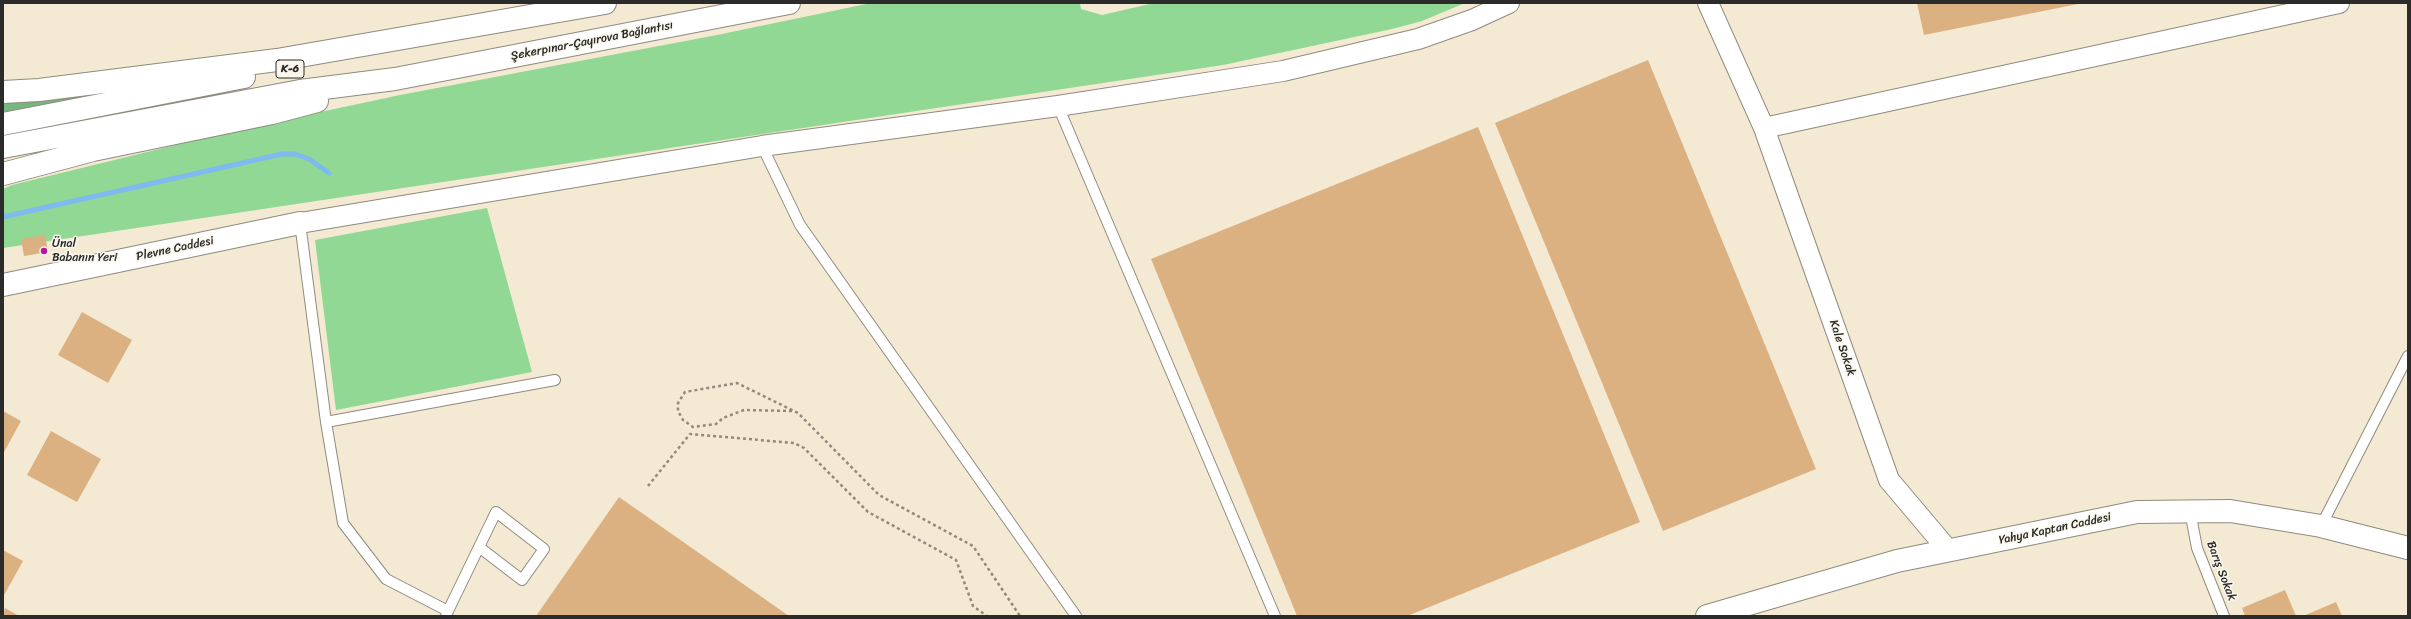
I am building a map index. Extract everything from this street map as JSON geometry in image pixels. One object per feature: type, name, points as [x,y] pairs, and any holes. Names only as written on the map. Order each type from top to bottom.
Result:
[{"type":"main road","points":[[576,8],[605,3]]},
{"type":"main road","name":"Şekerpınar-Çayırova Bağlantısı","points":[[395,79],[789,3]]},
{"type":"main road","name":"K-6","points":[[3,92],[39,90],[277,60],[576,8]]},
{"type":"main road","name":"K-6","points":[[3,124],[385,52],[576,8]]},
{"type":"main road","points":[[3,174],[93,150],[272,113],[395,79]]},
{"type":"main road","name":"K-6","points":[[3,147],[300,91],[395,79]]},
{"type":"main road","name":"Plevne Caddesi","points":[[3,285],[300,223]]},
{"type":"main road","name":"Yahya Kaptan Caddesi","points":[[1707,616],[1897,561],[2137,512],[2230,511],[2322,526],[2408,548]]},
{"type":"street","points":[[300,223],[762,146],[1058,106],[1291,69],[1418,39],[1472,20],[1509,3]]},
{"type":"street","name":"Kale Sokak","points":[[1708,3],[1764,128],[1889,480],[1949,551]]},
{"type":"street","points":[[1764,128],[2339,3]]},
{"type":"lane","points":[[1058,106],[1275,616]]},
{"type":"lane","points":[[762,146],[800,225],[1076,616]]},
{"type":"lane","points":[[300,223],[326,422],[343,523],[386,579],[447,613],[479,547],[496,512],[544,549],[522,580],[479,547]]},
{"type":"lane","points":[[2322,526],[2408,356]]},
{"type":"lane","points":[[326,422],[555,380]]},
{"type":"lane","name":"Barış Sokak","points":[[2190,511],[2197,548],[2224,616]]},
{"type":"path","points":[[792,410],[744,410],[723,418],[716,424],[693,427],[683,420],[678,411],[678,403],[685,392],[737,383],[792,410],[798,413],[879,495],[973,546],[1020,616]]},
{"type":"path","points":[[648,486],[690,434],[794,443],[804,448],[868,512],[956,560],[973,606],[987,616]]},
{"type":"green space","points":[[871,3],[1080,3],[1081,9],[1102,15],[1154,3],[1465,3],[1422,21],[1392,29],[1223,65],[3,248],[3,189],[12,185],[241,129],[400,95],[717,35]]},
{"type":"green space","points":[[74,95],[76,99],[3,112],[3,102]]},
{"type":"green space","points":[[487,208],[532,372],[336,410],[315,240]]},
{"type":"building","points":[[1917,3],[2078,3],[2078,4],[1924,35]]},
{"type":"building","points":[[1648,60],[1816,469],[1663,531],[1495,123]]},
{"type":"building","points":[[1478,127],[1640,522],[1407,616],[1297,616],[1151,259]]},
{"type":"building","points":[[45,235],[48,252],[24,256],[21,239]]},
{"type":"building","points":[[82,312],[132,340],[108,383],[58,355]]},
{"type":"building","points":[[3,411],[21,421],[3,454]]},
{"type":"building","points":[[51,431],[101,459],[77,502],[27,475]]},
{"type":"building","points":[[619,497],[789,616],[536,616]]},
{"type":"building","points":[[3,550],[23,561],[3,597]]},
{"type":"building","points":[[2285,590],[2296,616],[2245,616],[2242,608]]},
{"type":"building","points":[[2336,602],[2342,616],[2303,616]]},
{"type":"building","points":[[5,608],[19,616],[3,616]]},
{"type":"waterway","points":[[3,217],[282,154],[295,154],[309,159],[329,173]]},
{"type":"place","name":"Ünal Babanın Yeri","points":[[44,251]]}]
